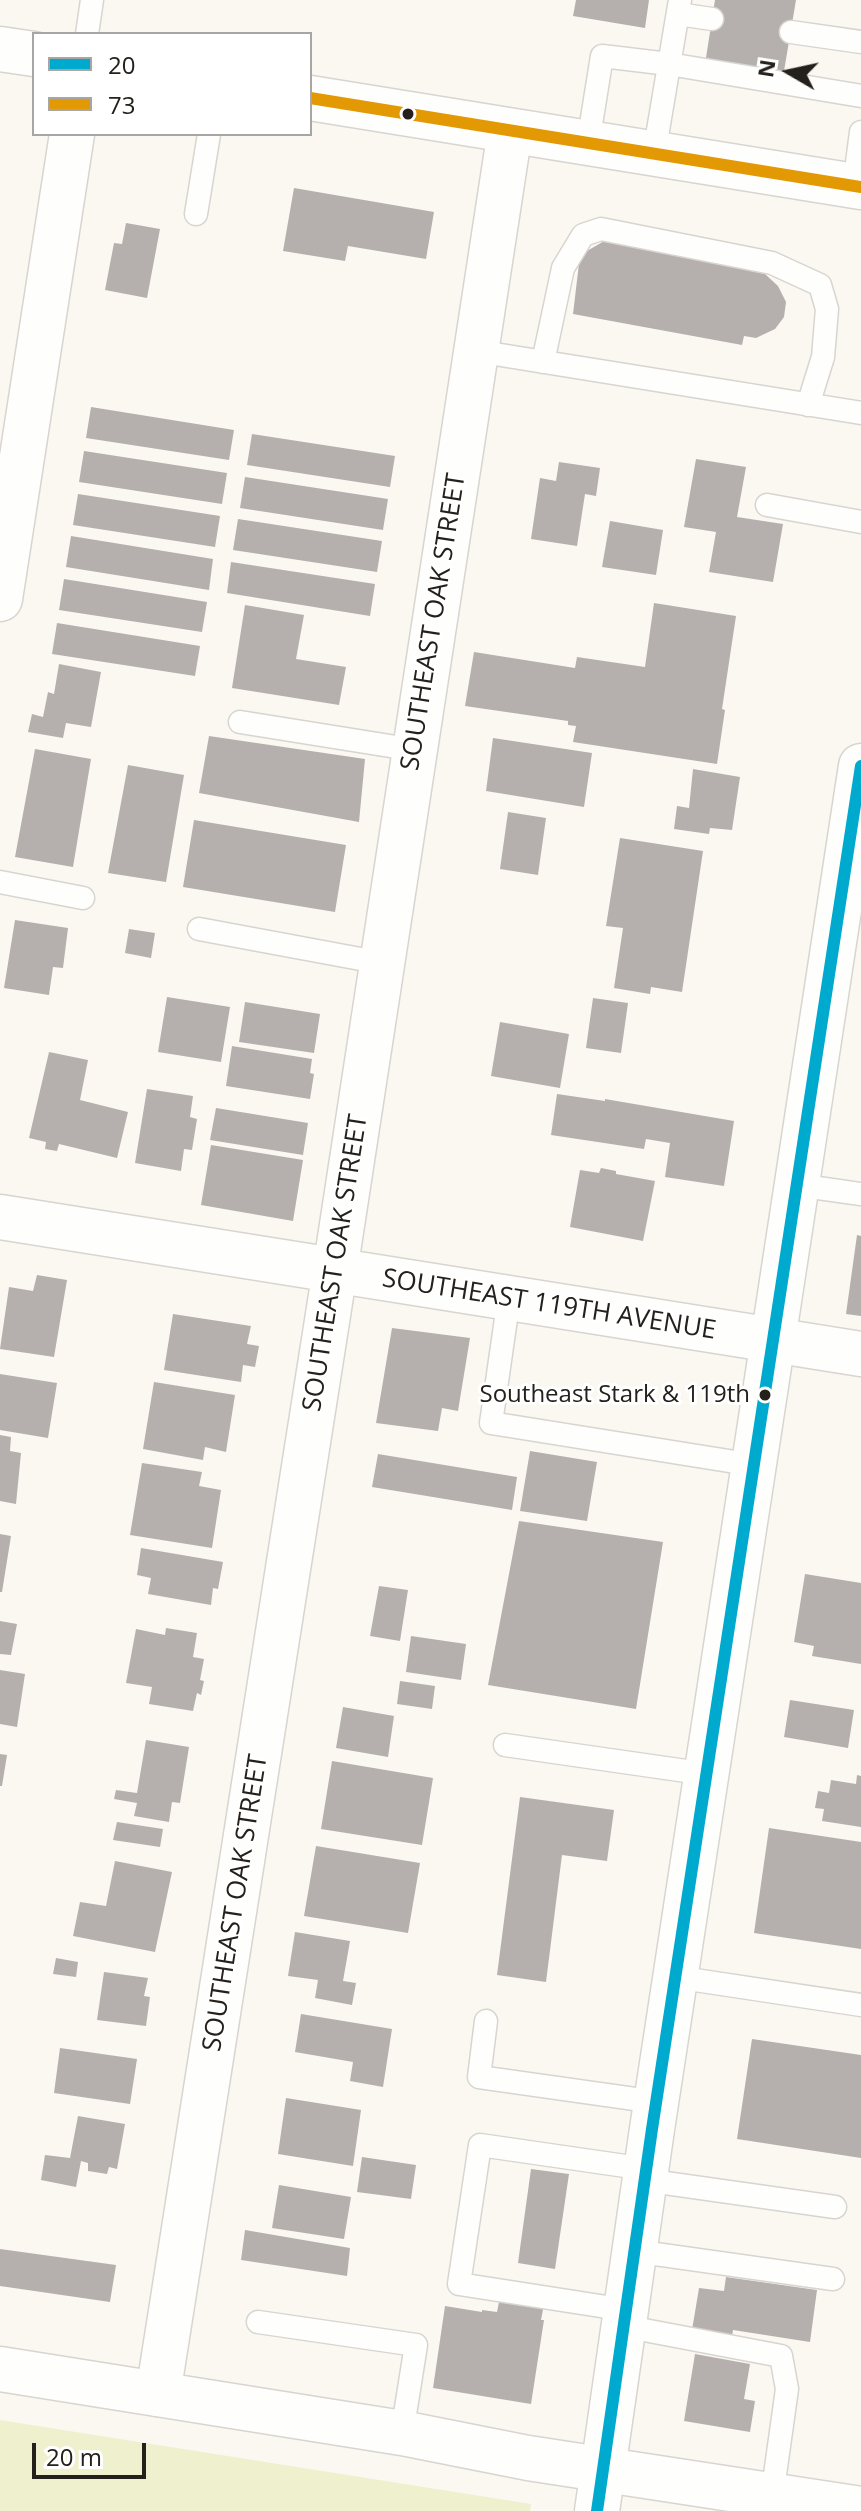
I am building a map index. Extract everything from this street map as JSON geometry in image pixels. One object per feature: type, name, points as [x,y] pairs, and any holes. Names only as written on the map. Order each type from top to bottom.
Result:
[{"type":"street","points":[[0,49],[32,54]]},
{"type":"street","points":[[312,98],[858,186]]},
{"type":"street","name":"SOUTHEAST OAK STREET","points":[[158,2394],[510,131]]},
{"type":"street","points":[[0,599],[9,485],[72,136]]},
{"type":"street","points":[[600,2490],[656,2102],[797,1185],[852,892],[861,766]]},
{"type":"street","name":"SOUTHEAST 119TH AVENUE","points":[[0,1217],[861,1354]]},
{"type":"street","points":[[0,2369],[402,2433],[528,2458],[600,2490],[861,2509]]},
{"type":"lane","points":[[87,32],[92,0]]},
{"type":"lane","points":[[654,154],[679,7],[712,19]]},
{"type":"lane","points":[[791,32],[861,42]]},
{"type":"lane","points":[[588,143],[602,56],[861,96]]},
{"type":"lane","points":[[858,186],[861,132]]},
{"type":"lane","points":[[196,214],[209,136]]},
{"type":"lane","points":[[543,362],[563,268],[583,235],[601,229],[772,263],[820,285],[827,309],[823,357],[808,405]]},
{"type":"lane","points":[[476,351],[861,413]]},
{"type":"lane","points":[[767,505],[861,522]]},
{"type":"lane","points":[[240,722],[415,750]]},
{"type":"lane","points":[[0,882],[83,898]]},
{"type":"lane","points":[[199,929],[382,963]]},
{"type":"lane","points":[[797,1185],[861,1194]]},
{"type":"lane","points":[[509,1298],[491,1423],[754,1465]]},
{"type":"lane","points":[[505,1745],[707,1774]]},
{"type":"lane","points":[[675,1977],[861,2005]]},
{"type":"lane","points":[[486,2021],[479,2077],[656,2102]]},
{"type":"lane","points":[[749,2499],[787,2389],[781,2356],[624,2318],[459,2284],[480,2145],[835,2207]]},
{"type":"lane","points":[[634,2251],[833,2279]]},
{"type":"lane","points":[[258,2322],[416,2345],[402,2433]]},
{"type":"green space","points":[[0,2420],[531,2504],[530,2511],[0,2511]]},
{"type":"building","points":[[576,0],[649,0],[645,28],[573,16]]},
{"type":"building","points":[[715,0],[796,0],[783,77],[705,64]]},
{"type":"building","points":[[294,188],[434,212],[426,259],[348,246],[345,261],[283,251]]},
{"type":"building","points":[[126,223],[160,229],[147,298],[105,290],[114,243],[122,244]]},
{"type":"building","points":[[606,240],[765,274],[778,286],[786,302],[784,317],[775,329],[756,338],[744,336],[742,345],[573,314],[580,255]]},
{"type":"building","points":[[91,407],[234,430],[229,460],[86,438]]},
{"type":"building","points":[[252,434],[395,456],[390,487],[247,465]]},
{"type":"building","points":[[84,451],[227,473],[222,504],[79,482]]},
{"type":"building","points":[[696,459],[746,467],[737,517],[783,524],[773,582],[709,572],[716,532],[684,527]]},
{"type":"building","points":[[559,462],[600,468],[596,496],[585,494],[577,546],[531,539],[540,478],[556,481]]},
{"type":"building","points":[[245,477],[388,499],[383,530],[240,508]]},
{"type":"building","points":[[78,494],[220,516],[215,547],[73,525]]},
{"type":"building","points":[[238,519],[382,541],[377,572],[233,550]]},
{"type":"building","points":[[610,521],[663,530],[656,575],[602,567]]},
{"type":"building","points":[[71,536],[213,559],[209,590],[66,567]]},
{"type":"building","points":[[231,562],[375,584],[370,616],[227,593]]},
{"type":"building","points":[[64,579],[207,602],[202,632],[59,610]]},
{"type":"building","points":[[654,603],[736,616],[717,764],[573,742],[576,726],[568,725],[568,721],[465,706],[474,652],[575,668],[577,657],[645,667]]},
{"type":"building","points":[[245,605],[304,615],[296,659],[346,667],[339,705],[232,688]]},
{"type":"building","points":[[57,623],[200,646],[195,676],[52,654]]},
{"type":"building","points":[[59,664],[101,672],[91,727],[66,723],[63,738],[28,732],[32,714],[43,717],[48,692],[54,694]]},
{"type":"building","points":[[209,736],[365,759],[359,822],[199,793]]},
{"type":"building","points":[[493,738],[592,753],[584,807],[486,791]]},
{"type":"building","points":[[35,749],[91,759],[73,867],[15,857]]},
{"type":"building","points":[[128,765],[184,775],[166,882],[108,873]]},
{"type":"building","points":[[693,769],[740,777],[732,830],[710,828],[709,834],[674,829],[677,806],[689,808]]},
{"type":"building","points":[[508,812],[546,818],[538,875],[500,869]]},
{"type":"building","points":[[194,820],[346,845],[335,912],[183,887]]},
{"type":"building","points":[[620,838],[703,851],[682,992],[651,987],[650,994],[614,988],[623,928],[606,926]]},
{"type":"building","points":[[15,920],[68,928],[63,968],[53,967],[49,995],[4,988]]},
{"type":"building","points":[[129,929],[155,933],[151,958],[125,953]]},
{"type":"building","points":[[167,997],[230,1007],[221,1062],[158,1052]]},
{"type":"building","points":[[593,998],[628,1003],[621,1053],[586,1048]]},
{"type":"building","points":[[245,1002],[320,1014],[314,1053],[239,1042]]},
{"type":"building","points":[[500,1022],[569,1034],[560,1088],[491,1076]]},
{"type":"building","points":[[232,1046],[312,1059],[310,1073],[314,1074],[310,1099],[226,1086]]},
{"type":"building","points":[[49,1052],[88,1060],[80,1100],[128,1112],[117,1158],[59,1144],[57,1151],[45,1149],[46,1142],[29,1138]]},
{"type":"building","points":[[147,1089],[193,1096],[190,1117],[197,1119],[192,1150],[184,1149],[181,1171],[135,1163]]},
{"type":"building","points":[[557,1094],[734,1121],[724,1186],[665,1177],[670,1143],[646,1139],[644,1149],[551,1135]]},
{"type":"building","points":[[216,1108],[308,1123],[303,1155],[210,1140]]},
{"type":"building","points":[[211,1145],[303,1160],[293,1221],[201,1205]]},
{"type":"building","points":[[601,1168],[655,1181],[643,1241],[570,1227],[580,1170],[599,1173]]},
{"type":"building","points":[[857,1235],[861,1236],[861,1316],[846,1314]]},
{"type":"building","points":[[37,1275],[67,1280],[54,1357],[0,1349],[9,1287],[33,1291]]},
{"type":"building","points":[[173,1314],[251,1326],[247,1344],[259,1346],[255,1367],[243,1365],[241,1382],[164,1370]]},
{"type":"building","points":[[392,1328],[470,1338],[458,1411],[442,1408],[438,1431],[376,1423]]},
{"type":"building","points":[[0,1374],[57,1383],[48,1438],[0,1430]]},
{"type":"building","points":[[154,1382],[235,1395],[226,1452],[205,1447],[203,1460],[143,1449]]},
{"type":"building","points":[[0,1435],[11,1437],[10,1451],[21,1453],[16,1504],[0,1501]]},
{"type":"building","points":[[530,1451],[597,1462],[587,1521],[520,1511]]},
{"type":"building","points":[[378,1454],[517,1477],[512,1510],[372,1487]]},
{"type":"building","points":[[142,1463],[202,1472],[199,1486],[221,1490],[212,1548],[130,1535]]},
{"type":"building","points":[[519,1521],[663,1542],[636,1709],[488,1685]]},
{"type":"building","points":[[0,1534],[11,1536],[2,1592],[0,1592]]},
{"type":"building","points":[[141,1548],[223,1562],[218,1589],[213,1588],[211,1605],[148,1594],[151,1578],[137,1575]]},
{"type":"building","points":[[805,1574],[861,1583],[861,1664],[812,1656],[814,1646],[794,1642]]},
{"type":"building","points":[[379,1586],[408,1590],[400,1641],[370,1636]]},
{"type":"building","points":[[0,1621],[17,1624],[11,1655],[0,1654]]},
{"type":"building","points":[[166,1628],[197,1633],[193,1657],[204,1659],[200,1680],[204,1681],[201,1695],[197,1693],[193,1711],[149,1704],[152,1687],[126,1683],[136,1629],[165,1635]]},
{"type":"building","points":[[411,1636],[466,1644],[461,1680],[406,1672]]},
{"type":"building","points":[[0,1670],[25,1674],[17,1727],[0,1724]]},
{"type":"building","points":[[400,1681],[435,1686],[432,1709],[397,1704]]},
{"type":"building","points":[[790,1700],[854,1710],[848,1748],[784,1737]]},
{"type":"building","points":[[343,1707],[394,1716],[388,1757],[336,1748]]},
{"type":"building","points":[[146,1740],[189,1747],[180,1803],[172,1802],[169,1822],[134,1816],[137,1803],[114,1799],[116,1790],[137,1793]]},
{"type":"building","points":[[0,1754],[7,1755],[2,1786],[0,1786]]},
{"type":"building","points":[[332,1761],[433,1778],[422,1845],[321,1829]]},
{"type":"building","points":[[857,1775],[861,1776],[861,1827],[822,1821],[824,1809],[815,1808],[818,1791],[829,1793],[831,1780],[856,1784]]},
{"type":"building","points":[[520,1797],[614,1810],[607,1861],[562,1855],[546,1982],[497,1975]]},
{"type":"building","points":[[117,1822],[163,1829],[160,1847],[113,1840]]},
{"type":"building","points":[[769,1828],[861,1842],[861,1949],[754,1933]]},
{"type":"building","points":[[316,1846],[420,1863],[408,1933],[304,1916]]},
{"type":"building","points":[[115,1861],[172,1872],[155,1952],[73,1936],[80,1902],[106,1906]]},
{"type":"building","points":[[295,1932],[350,1941],[343,1981],[356,1983],[352,2005],[315,1998],[318,1980],[288,1976]]},
{"type":"building","points":[[56,1958],[78,1962],[76,1977],[53,1974]]},
{"type":"building","points":[[104,1972],[148,1978],[144,1996],[150,1997],[146,2026],[97,2020]]},
{"type":"building","points":[[301,2014],[392,2029],[383,2087],[350,2081],[353,2062],[295,2052]]},
{"type":"building","points":[[752,2039],[861,2055],[861,2158],[737,2139]]},
{"type":"building","points":[[60,2048],[137,2059],[130,2104],[54,2093]]},
{"type":"building","points":[[286,2098],[361,2110],[353,2166],[278,2154]]},
{"type":"building","points":[[78,2116],[125,2124],[117,2169],[109,2167],[107,2174],[88,2171],[88,2163],[81,2161],[76,2187],[41,2180],[45,2155],[70,2158]]},
{"type":"building","points":[[362,2157],[416,2165],[411,2199],[357,2192]]},
{"type":"building","points":[[531,2169],[569,2174],[555,2269],[518,2263]]},
{"type":"building","points":[[279,2185],[351,2197],[344,2239],[272,2228]]},
{"type":"building","points":[[245,2230],[350,2248],[347,2276],[241,2260]]},
{"type":"building","points":[[0,2249],[116,2265],[110,2302],[0,2286]]},
{"type":"building","points":[[726,2277],[817,2290],[810,2342],[733,2330],[732,2336],[692,2330],[699,2288],[724,2291]]},
{"type":"building","points":[[500,2297],[544,2304],[531,2404],[433,2388],[445,2306],[497,2312]]},
{"type":"building","points":[[695,2354],[750,2364],[744,2399],[755,2401],[750,2432],[684,2421]]},
{"type":"transit line","name":"73","points":[[312,98],[861,187]]},
{"type":"transit line","name":"20","points":[[597,2511],[652,2129],[861,766]]},
{"type":"place","name":"Southeast Stark & 119th","points":[[765,1395]]}]
